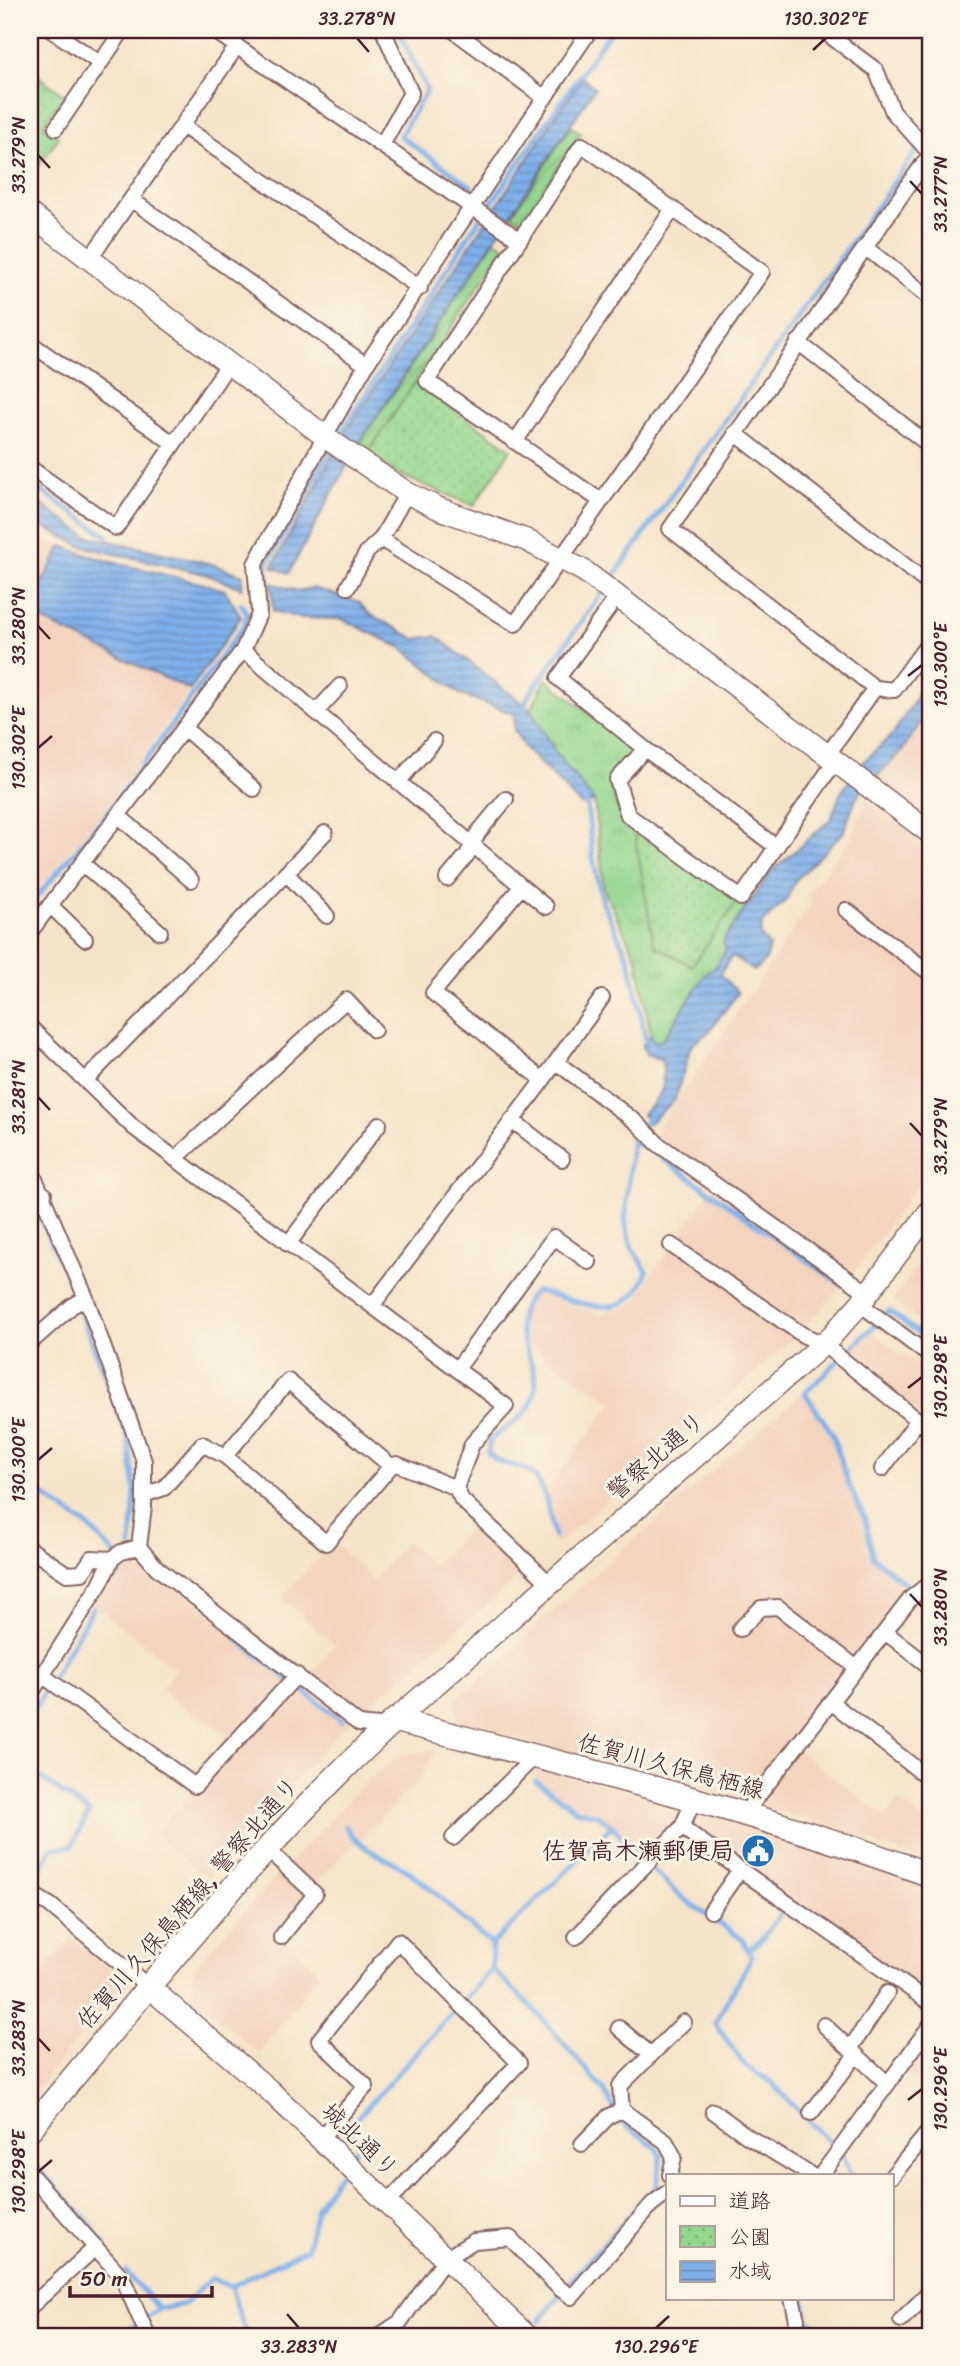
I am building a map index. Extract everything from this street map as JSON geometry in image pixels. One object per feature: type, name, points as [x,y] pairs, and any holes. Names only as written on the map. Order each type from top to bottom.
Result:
[{"type":"main road","name":"佐賀川久保鳥栖線","points":[[395,1720],[745,1813],[843,1843],[930,1875]]},
{"type":"main road","name":"佐賀川久保鳥栖線, 警察北通り","points":[[30,2129],[266,1848],[336,1773],[395,1720]]},
{"type":"street","points":[[51,30],[100,63]]},
{"type":"street","points":[[56,128],[123,30]]},
{"type":"street","points":[[213,30],[520,240]]},
{"type":"street","points":[[382,145],[411,93],[383,30]]},
{"type":"street","points":[[453,30],[545,98]]},
{"type":"street","points":[[30,932],[243,650],[259,614],[255,564],[328,439],[366,365],[590,30]]},
{"type":"street","points":[[822,30],[876,71],[893,112],[930,154],[670,528],[875,688],[894,690],[930,641]]},
{"type":"street","points":[[89,260],[184,127],[237,46]]},
{"type":"street","points":[[184,127],[420,288]]},
{"type":"street","points":[[381,539],[515,625],[762,272],[582,145],[428,382],[601,501]]},
{"type":"street","points":[[132,200],[366,365]]},
{"type":"street","points":[[515,442],[673,209]]},
{"type":"street","points":[[30,214],[230,362],[328,439],[407,493],[563,557],[930,833]]},
{"type":"street","points":[[866,248],[930,298]]},
{"type":"street","points":[[798,342],[930,446]]},
{"type":"street","points":[[30,343],[173,443]]},
{"type":"street","points":[[30,468],[116,528],[230,362]]},
{"type":"street","points":[[735,433],[930,585]]},
{"type":"street","points":[[348,587],[368,552],[381,539],[407,493]]},
{"type":"street","points":[[610,591],[558,678],[775,846]]},
{"type":"street","points":[[243,650],[546,907]]},
{"type":"street","points":[[316,712],[340,686]]},
{"type":"street","points":[[645,748],[617,780],[628,815],[741,898],[775,846],[836,764],[875,688]]},
{"type":"street","points":[[184,728],[254,789]]},
{"type":"street","points":[[398,782],[434,741]]},
{"type":"street","points":[[447,879],[472,845],[478,832],[506,799]]},
{"type":"street","points":[[118,815],[191,880]]},
{"type":"street","points":[[86,1080],[325,833]]},
{"type":"street","points":[[82,863],[160,932]]},
{"type":"street","points":[[286,873],[327,916]]},
{"type":"street","points":[[522,887],[433,993],[543,1080]]},
{"type":"street","points":[[50,905],[85,939]]},
{"type":"street","points":[[846,910],[930,973]]},
{"type":"street","points":[[372,1307],[602,998]]},
{"type":"street","points":[[175,1158],[346,1000],[374,1030]]},
{"type":"street","points":[[30,1027],[133,1127],[506,1406],[472,1444],[456,1488]]},
{"type":"street","points":[[556,1062],[636,1122],[930,1356]]},
{"type":"street","points":[[512,1120],[562,1159]]},
{"type":"street","points":[[288,1244],[379,1124]]},
{"type":"street","points":[[30,1167],[38,1200],[144,1461],[144,1495],[127,1551],[40,1683],[195,1786],[293,1679]]},
{"type":"street","name":"警察北通り","points":[[395,1720],[550,1584],[835,1355],[872,1309],[930,1212]]},
{"type":"street","points":[[457,1369],[554,1237],[589,1262]]},
{"type":"street","points":[[671,1245],[835,1355],[924,1425],[882,1469]]},
{"type":"street","points":[[30,1343],[80,1301]]},
{"type":"street","points":[[225,1456],[288,1381],[391,1465]]},
{"type":"street","points":[[144,1495],[164,1488],[202,1444],[225,1456],[326,1543],[391,1465],[397,1464],[456,1488],[462,1500],[550,1584]]},
{"type":"street","points":[[30,1549],[67,1574],[82,1573],[92,1558],[127,1551],[157,1568],[293,1679],[359,1724],[378,1726],[395,1720]]},
{"type":"street","points":[[745,1813],[815,1719],[832,1703],[885,1632],[922,1590]]},
{"type":"street","points":[[740,1629],[761,1608],[778,1607],[857,1668]]},
{"type":"street","points":[[885,1632],[930,1667]]},
{"type":"street","points":[[832,1703],[922,1773]]},
{"type":"street","points":[[453,1838],[535,1756]]},
{"type":"street","points":[[576,1937],[682,1827],[694,1799]]},
{"type":"street","points":[[682,1827],[739,1871],[814,1918],[929,2002]]},
{"type":"street","points":[[266,1848],[315,1894],[281,1937]]},
{"type":"street","points":[[711,1911],[739,1871]]},
{"type":"street","points":[[32,1894],[150,1988]]},
{"type":"street","points":[[320,2139],[366,2086],[319,2040],[398,1941],[519,2063],[387,2203]]},
{"type":"street","name":"城北通り","points":[[150,1988],[269,2090],[527,2336]]},
{"type":"street","points":[[811,2113],[853,2052],[887,1993]]},
{"type":"street","points":[[582,2144],[617,2113],[620,2086],[684,2022]]},
{"type":"street","points":[[824,2025],[888,2084]]},
{"type":"street","points":[[822,2174],[930,2026]]},
{"type":"street","points":[[619,2028],[650,2054]]},
{"type":"street","points":[[713,2111],[747,2136],[809,2174]]},
{"type":"street","points":[[617,2113],[666,2142],[674,2157],[670,2174]]},
{"type":"street","points":[[894,2174],[930,2130]]},
{"type":"street","points":[[30,2174],[122,2277],[146,2331]]},
{"type":"street","points":[[379,2336],[400,2322],[445,2259],[474,2241],[510,2238],[559,2288],[572,2297],[603,2258],[666,2190]]},
{"type":"street","points":[[30,2307],[95,2248]]},
{"type":"street","points":[[901,2320],[930,2292]]},
{"type":"street","points":[[792,2300],[797,2320],[794,2336]]},
{"type":"shaded area","points":[[30,535],[62,546],[38,590],[34,616],[190,690],[101,814],[30,898]]},
{"type":"shaded area","points":[[930,694],[930,819],[869,774]]},
{"type":"shaded area","points":[[866,798],[930,845],[930,1168],[852,1275],[814,1317],[753,1375],[555,1545],[547,1489],[613,1403],[529,1345],[515,1316],[532,1292],[600,1314],[631,1304],[717,1181],[654,1134],[812,903],[809,892],[852,837]]},
{"type":"shaded area","points":[[930,1247],[930,1309],[920,1322],[893,1300]]},
{"type":"shaded area","points":[[868,1329],[930,1375],[930,1422],[841,1355]]},
{"type":"shaded area","points":[[804,1391],[831,1432],[862,1519],[867,1550],[910,1592],[789,1743],[886,1818],[898,1800],[930,1824],[930,1863],[807,1819],[458,1723],[455,1699],[500,1664],[538,1624]]},
{"type":"shaded area","points":[[479,1519],[529,1568],[342,1729],[207,1878],[153,1835],[239,1744],[161,1691],[176,1669],[93,1604],[114,1564],[134,1554],[302,1686],[335,1645],[282,1598],[333,1542],[374,1580],[407,1540],[432,1566]]},
{"type":"shaded area","points":[[436,1750],[419,1780],[316,1883],[279,1935],[319,1973],[259,2053],[192,1996],[194,1968],[277,1875],[363,1785],[401,1754]]},
{"type":"shaded area","points":[[539,1768],[800,1837],[930,1883],[930,1997],[674,1826],[640,1862],[594,1810],[575,1808],[523,1770]]},
{"type":"shaded area","points":[[72,1938],[125,1982],[30,2096],[30,1984]]},
{"type":"shaded area","points":[[930,2012],[930,2094],[893,2062]]},
{"type":"green space","points":[[30,70],[65,96],[43,125],[59,137],[30,178]]},
{"type":"green space","points":[[571,126],[581,133],[522,221],[512,215]]},
{"type":"green space","points":[[495,240],[505,247],[368,453],[358,446]]},
{"type":"green space","points":[[415,382],[511,449],[474,506],[398,474],[368,453]]},
{"type":"green space","points":[[546,679],[633,748],[608,779],[620,815],[747,906],[723,941],[726,950],[713,970],[707,972],[662,1040],[654,1042],[651,1035],[637,958],[604,890],[594,801],[555,752],[531,710]]},
{"type":"green space","points":[[633,824],[738,900],[692,966],[654,945]]},
{"type":"water","points":[[582,77],[595,88],[359,443],[289,573],[272,567],[344,434]]},
{"type":"water","points":[[30,496],[87,536],[208,563],[243,575],[242,588],[205,574],[81,546],[30,520]]},
{"type":"water","points":[[62,546],[102,559],[225,590],[241,617],[190,690],[33,616],[38,590]]},
{"type":"water","points":[[271,583],[297,591],[313,588],[359,602],[368,613],[415,639],[436,636],[531,710],[555,752],[594,801],[587,805],[580,804],[524,747],[514,730],[514,714],[460,694],[402,648],[342,619],[301,618],[273,611]]},
{"type":"water","points":[[930,663],[929,710],[901,752],[857,796],[843,833],[795,881],[787,899],[762,923],[760,935],[769,946],[766,960],[754,971],[732,956],[720,974],[738,993],[709,1031],[691,1046],[675,1100],[648,1124],[643,1114],[662,1090],[663,1070],[662,1060],[647,1055],[642,1046],[651,1035],[655,1042],[663,1040],[707,972],[713,970],[726,950],[723,941],[770,873],[831,819],[840,794],[862,763],[894,733],[914,701]]},
{"type":"waterway","points":[[398,30],[427,90],[400,136],[471,186]]},
{"type":"waterway","points":[[336,440],[475,226],[611,30]]},
{"type":"waterway","points":[[926,30],[930,33]]},
{"type":"waterway","points":[[609,583],[930,132]]},
{"type":"waterway","points":[[268,582],[266,566],[331,449]]},
{"type":"waterway","points":[[30,483],[107,536]]},
{"type":"waterway","points":[[524,713],[527,698],[604,590]]},
{"type":"waterway","points":[[30,905],[107,813],[245,624],[247,613],[241,604]]},
{"type":"waterway","points":[[583,801],[587,805],[593,859],[603,903],[629,959],[646,1040],[652,1045]]},
{"type":"waterway","points":[[554,1536],[539,1482],[527,1470],[493,1458],[488,1453],[490,1440],[528,1409],[536,1389],[535,1375],[521,1335],[520,1321],[524,1306],[535,1291],[584,1304],[614,1305],[627,1300],[638,1289],[647,1271],[632,1248],[625,1221],[632,1141],[650,1115]]},
{"type":"waterway","points":[[632,1141],[652,1151],[842,1285]]},
{"type":"waterway","points":[[30,1195],[68,1279],[128,1437],[135,1491],[131,1546]]},
{"type":"waterway","points":[[930,1342],[889,1311],[805,1393],[832,1433],[847,1481],[865,1519],[873,1557],[930,1604]]},
{"type":"waterway","points":[[30,1486],[89,1527],[120,1560],[132,1556],[155,1575]]},
{"type":"waterway","points":[[30,1717],[93,1608]]},
{"type":"waterway","points":[[237,1639],[342,1721]]},
{"type":"waterway","points":[[30,1770],[89,1812],[72,1846],[51,1849],[30,1890]]},
{"type":"waterway","points":[[536,1781],[576,1810],[598,1815],[684,1899],[742,1939],[752,1957],[715,2023],[745,2066],[770,2081],[844,2157],[850,2174]]},
{"type":"waterway","points":[[345,1826],[370,1851],[405,1869],[425,1884],[492,1944],[492,1969],[533,2008],[602,2088],[623,2124],[655,2146],[661,2156],[657,2186],[575,2275],[540,2321]]},
{"type":"waterway","points":[[492,1944],[612,1826]]},
{"type":"waterway","points":[[749,1949],[762,1939],[783,1910],[799,1919]]},
{"type":"waterway","points":[[349,2159],[360,2143],[348,2128],[492,1969]]},
{"type":"waterway","points":[[36,2166],[89,2223],[104,2246]]},
{"type":"waterway","points":[[231,2287],[307,2248],[317,2207],[344,2167]]},
{"type":"waterway","points":[[126,2272],[159,2309],[185,2304],[211,2278],[231,2287],[242,2323],[251,2336]]},
{"type":"waterway","points":[[804,2300],[807,2319],[832,2336]]},
{"type":"waterway","points":[[118,2336],[159,2309]]},
{"type":"place","name":"佐賀高木瀬郵便局","points":[[758,1851]]}]
